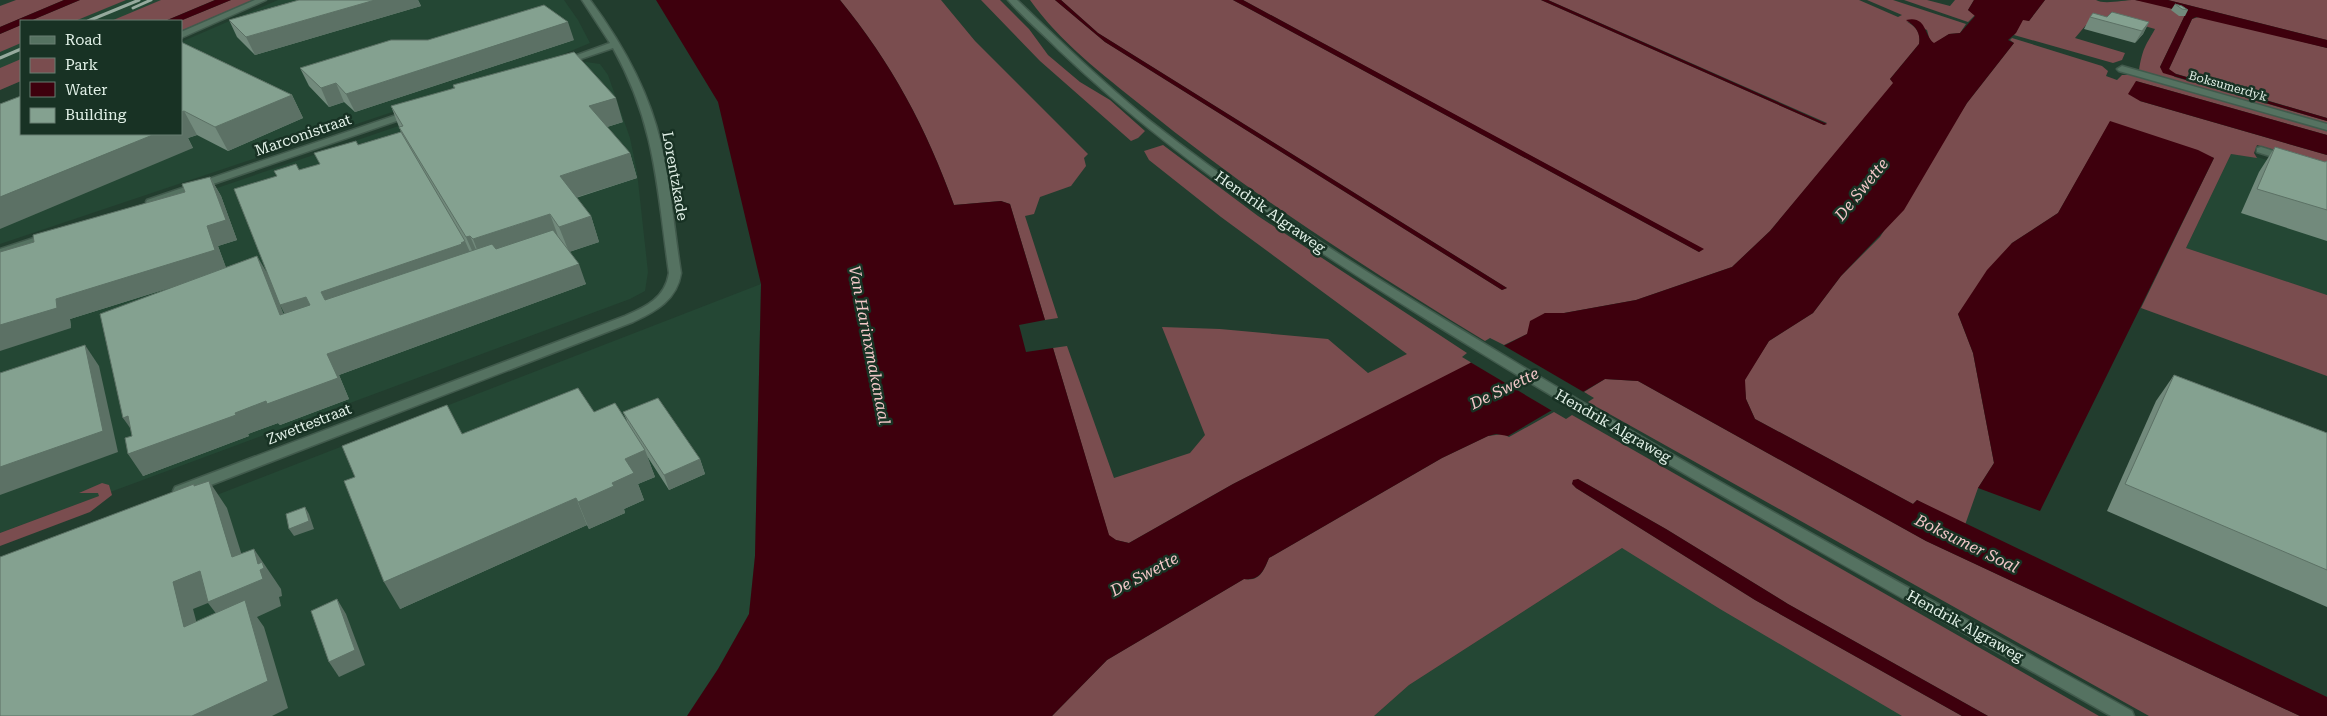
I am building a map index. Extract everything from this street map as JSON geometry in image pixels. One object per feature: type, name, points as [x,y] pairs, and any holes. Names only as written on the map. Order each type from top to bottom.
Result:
[{"type":"street","points":[[182,35],[262,0]]},
{"type":"street","name":"Lorentzkade","points":[[586,0],[615,44],[646,114],[660,162],[676,273],[675,284],[669,295],[658,304],[629,319]]},
{"type":"street","name":"Hendrik Algraweg","points":[[1012,0],[1086,70],[1147,123],[1200,163],[1348,266],[1477,347],[1581,408],[1786,526],[2126,716]]},
{"type":"street","points":[[549,67],[615,44]]},
{"type":"street","name":"Boksumerdyk","points":[[2122,69],[2327,127]]},
{"type":"street","name":"Marconistraat","points":[[142,205],[426,109]]},
{"type":"street","points":[[2261,150],[2300,162]]},
{"type":"street","points":[[0,253],[57,234]]},
{"type":"street","name":"Zwettestraat","points":[[165,496],[629,319]]},
{"type":"shaded area","points":[[80,0],[215,0],[167,20],[32,20]]},
{"type":"shaded area","points":[[278,0],[564,0],[578,20],[590,43],[559,56],[0,244],[0,122],[20,135],[182,135],[182,42]]},
{"type":"shaded area","points":[[20,25],[20,81],[0,90],[0,34]]},
{"type":"shaded area","points":[[586,62],[600,64],[608,75],[630,138],[637,172],[648,272],[645,291],[630,299],[0,533],[0,262]]},
{"type":"shaded area","points":[[2231,154],[2257,157],[2327,178],[2327,295],[2186,248]]},
{"type":"shaded area","points":[[761,284],[755,556],[749,614],[718,669],[687,716],[0,716],[0,579]]},
{"type":"shaded area","points":[[1622,548],[1962,716],[1374,716],[1409,685]]},
{"type":"green space","points":[[16,0],[64,0],[0,27],[0,6]]},
{"type":"green space","points":[[80,0],[126,0],[77,20],[32,20]]},
{"type":"green space","points":[[161,0],[215,0],[167,20],[113,20]]},
{"type":"green space","points":[[231,0],[253,0],[182,31],[182,20]]},
{"type":"green space","points":[[840,0],[941,0],[975,41],[1088,154],[1084,158],[1086,166],[1071,186],[1040,197],[1034,214],[1025,216],[1058,318],[1045,320],[1010,204],[1001,201],[954,205],[920,123],[906,97],[876,48]]},
{"type":"green space","points":[[981,0],[1000,0],[1029,29],[1048,55],[1080,82],[1110,100],[1145,131],[1138,138],[1131,141],[1040,61]]},
{"type":"green space","points":[[1030,0],[1055,0],[1105,42],[1502,290],[1507,288],[1098,33],[1061,0],[1233,0],[1699,252],[1703,249],[1243,0],[1541,0],[1824,125],[1827,123],[1548,0],[1859,0],[1898,17],[1902,15],[1867,0],[1893,0],[1966,24],[1960,33],[1949,34],[1934,44],[1930,41],[1927,30],[1906,21],[1917,30],[1919,44],[1890,79],[1894,83],[1770,231],[1732,267],[1636,300],[1564,313],[1545,313],[1527,334],[1504,345],[1490,338],[1485,341],[1397,286],[1225,170],[1082,57],[1055,30]]},
{"type":"green space","points":[[1904,0],[1927,0],[1950,6],[1955,0],[1974,0],[1968,10],[1975,15],[1968,22]]},
{"type":"green space","points":[[2045,0],[2096,0],[2109,2],[2135,0],[2161,5],[2180,12],[2185,15],[2160,67],[2175,77],[2327,121],[2327,124],[2139,70],[2145,48],[2155,29],[2141,25],[2086,25],[2075,38],[2125,53],[2122,60],[2113,63],[2014,35],[2023,19],[2029,21]]},
{"type":"green space","points":[[2168,0],[2327,0],[2327,40]]},
{"type":"green space","points":[[2202,16],[2327,48],[2327,118],[2170,72],[2169,69],[2192,19]]},
{"type":"green space","points":[[20,25],[20,43],[0,52],[0,34]]},
{"type":"green space","points":[[2012,38],[2102,66],[2108,71],[2106,76],[2117,80],[2122,75],[2132,75],[2327,130],[2327,135],[2136,81],[2140,101],[2327,155],[2327,165],[2257,145],[2254,153],[2257,158],[2231,154],[2186,248],[2327,295],[2327,376],[2141,308],[2214,158],[2110,122],[2058,213],[2012,243],[1958,314],[1973,353],[1994,463],[1978,488],[1965,525],[1917,500],[1913,504],[1755,419],[1746,399],[1744,380],[1769,341],[1813,313],[1841,276],[1880,237],[1967,103],[2014,43],[2010,40]]},
{"type":"green space","points":[[20,59],[20,81],[0,90],[0,68]]},
{"type":"green space","points":[[1163,145],[1258,216],[1467,353],[1462,357],[1472,363],[1233,484],[1129,543],[1109,536],[1053,348],[1067,346],[1114,478],[1190,453],[1205,435],[1162,327],[1220,329],[1328,339],[1368,373],[1407,354],[1221,217],[1149,160],[1144,151]]},
{"type":"green space","points":[[1605,379],[1638,381],[1926,541],[2300,716],[2149,716],[1588,402],[1594,398],[1584,392]]},
{"type":"green space","points":[[1554,412],[1566,419],[1572,415],[2099,716],[1988,716],[1788,604],[1666,529],[1578,479],[1572,483],[1576,488],[1755,600],[1962,716],[1902,716],[1720,609],[1622,548],[1409,685],[1374,716],[1052,716],[1107,660],[1244,579],[1258,577],[1269,558],[1442,458],[1488,436],[1503,434],[1509,437]]},
{"type":"green space","points":[[102,483],[109,485],[112,495],[90,512],[0,546],[0,533],[99,496],[98,493],[79,493]]},
{"type":"water","points":[[64,0],[80,0],[32,20],[20,20],[20,25],[0,34],[0,27]]},
{"type":"water","points":[[215,0],[231,0],[182,20],[167,20]]},
{"type":"water","points":[[656,0],[840,0],[876,48],[906,97],[932,150],[954,205],[1001,201],[1010,204],[1045,320],[1019,325],[1026,352],[1053,348],[1109,535],[1116,540],[1129,543],[1233,484],[1527,334],[1530,321],[1545,313],[1564,313],[1636,300],[1732,267],[1770,231],[1893,83],[1890,79],[1919,44],[1917,30],[1906,20],[1913,19],[1921,23],[1934,43],[1949,34],[1960,33],[1975,16],[1968,10],[1974,0],[2045,0],[2029,21],[2023,20],[2016,33],[2008,40],[2014,43],[1967,103],[1904,210],[1841,276],[1813,313],[1769,341],[1745,380],[1746,399],[1755,419],[1913,504],[1917,500],[2327,697],[2327,716],[2300,716],[1926,541],[1638,381],[1605,379],[1508,436],[1496,434],[1488,436],[1442,458],[1269,558],[1261,574],[1258,576],[1244,579],[1107,660],[1052,716],[687,716],[718,669],[749,614],[755,556],[761,284],[718,102]]},
{"type":"water","points":[[1055,0],[1061,0],[1098,33],[1507,288],[1502,290],[1105,42]]},
{"type":"water","points":[[1233,0],[1243,0],[1704,249],[1699,252]]},
{"type":"water","points":[[1541,0],[1548,0],[1827,124],[1824,125]]},
{"type":"water","points":[[2135,0],[2168,0],[2327,40],[2327,48],[2196,17],[2192,19],[2169,69],[2176,74],[2327,118],[2327,121],[2163,73],[2160,67],[2185,15],[2177,10]]},
{"type":"water","points":[[2136,81],[2327,135],[2327,155],[2140,101],[2128,94]]},
{"type":"water","points":[[2110,121],[2198,150],[2214,158],[2040,511],[1978,488],[1994,463],[1973,353],[1958,314],[1987,270],[2012,243],[2058,213]]},
{"type":"water","points":[[1578,479],[1666,529],[1788,604],[1988,716],[1962,716],[1755,600],[1576,488],[1572,484],[1573,480]]},
{"type":"pier","points":[[1501,344],[1587,394],[1554,412],[1470,362]]},
{"type":"building","points":[[299,0],[375,0],[246,37],[229,20]]},
{"type":"building","points":[[2175,4],[2182,6],[2188,10],[2182,9]]},
{"type":"building","points":[[544,5],[568,22],[346,94],[336,83],[321,88],[300,68],[391,40],[428,40]]},
{"type":"building","points":[[2112,12],[2149,22],[2142,31],[2090,17],[2093,13],[2107,17]]},
{"type":"building","points":[[182,42],[292,95],[215,127],[182,112]]},
{"type":"building","points":[[574,52],[616,98],[589,106],[630,153],[560,176],[591,216],[559,227],[550,214],[473,239],[470,236],[466,237],[399,127],[403,126],[391,106],[455,88],[453,85]]},
{"type":"building","points":[[20,96],[20,135],[153,135],[0,197],[0,104]]},
{"type":"building","points":[[401,132],[465,241],[462,244],[321,292],[325,300],[492,244],[496,249],[553,230],[579,264],[327,354],[338,378],[267,404],[266,401],[235,413],[236,415],[128,454],[125,438],[132,436],[128,416],[123,418],[100,314],[257,256],[280,315],[310,305],[306,297],[280,305],[234,189],[277,176],[274,171],[296,164],[299,170],[320,164],[314,153],[356,141],[358,145]]},
{"type":"building","points":[[2275,147],[2327,161],[2327,210],[2257,189]]},
{"type":"building","points":[[210,177],[226,220],[207,226],[215,250],[56,299],[57,308],[0,325],[0,252],[34,242],[33,235],[185,192],[182,184]]},
{"type":"building","points":[[85,345],[103,431],[0,467],[0,373]]},
{"type":"building","points":[[2174,375],[2327,433],[2327,570],[2125,484]]},
{"type":"building","points":[[578,388],[594,412],[615,403],[645,450],[625,459],[634,473],[612,483],[614,486],[578,502],[576,498],[384,582],[344,481],[355,477],[342,446],[447,405],[462,434]]},
{"type":"building","points":[[658,398],[700,459],[664,475],[623,412]]},
{"type":"building","points":[[209,481],[232,557],[254,549],[258,564],[262,562],[264,568],[260,570],[263,579],[208,602],[200,571],[173,582],[184,627],[245,600],[268,681],[192,716],[0,716],[0,557],[194,484],[194,486]]},
{"type":"building","points":[[305,507],[309,521],[289,529],[286,514]]},
{"type":"building","points":[[337,599],[355,650],[329,662],[311,611]]},
{"type":"railway","points":[[90,20],[139,0]]},
{"type":"railway","points":[[133,8],[151,0]]},
{"type":"railway","points":[[0,58],[20,49]]},
{"type":"water label","name":"De Swette","points":[[1861,189]]},
{"type":"water label","name":"Van Harinxmakanaal","points":[[870,345]]},
{"type":"water label","name":"De Swette","points":[[1504,388]]},
{"type":"water label","name":"Boksumer Soal","points":[[1967,543]]},
{"type":"water label","name":"De Swette","points":[[1144,574]]}]
